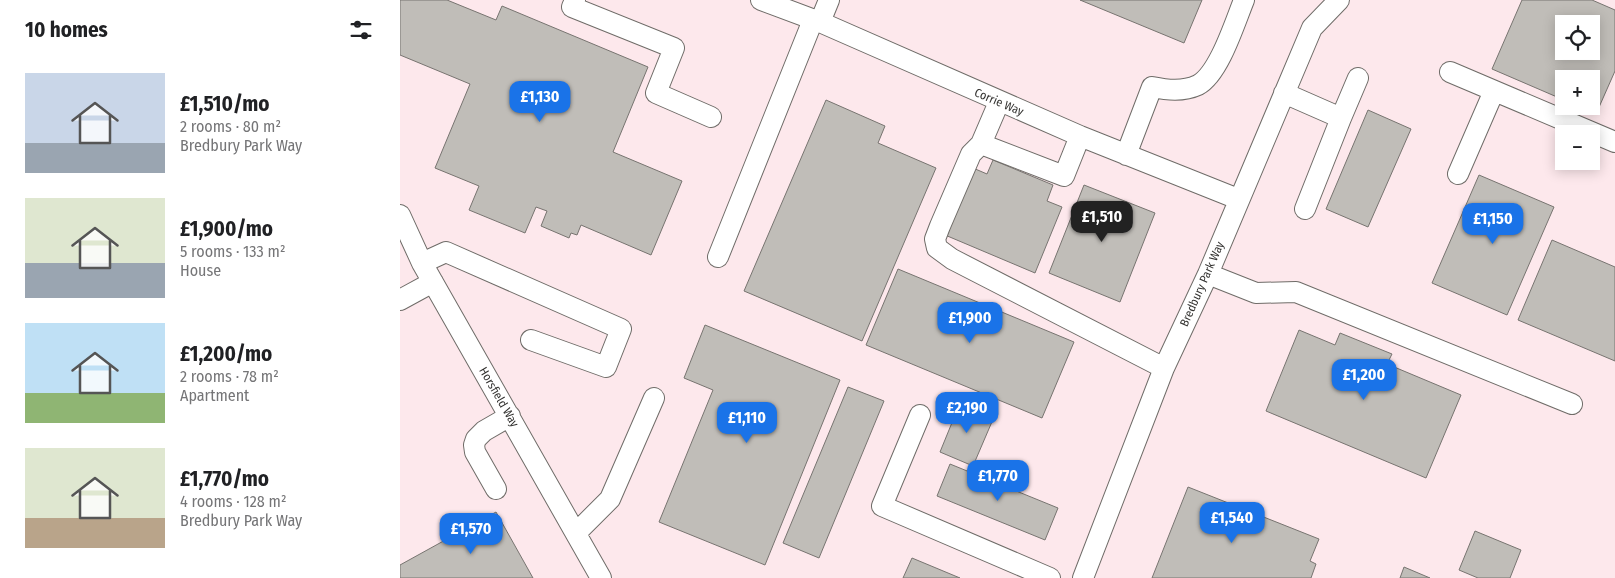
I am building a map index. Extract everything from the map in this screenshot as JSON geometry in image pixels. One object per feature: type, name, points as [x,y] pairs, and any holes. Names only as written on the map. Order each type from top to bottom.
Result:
[{"type":"street","points":[[575,0],[572,7],[674,48],[656,93],[711,117]]},
{"type":"street","name":"Corrie Way","points":[[761,0],[817,21],[1080,136],[1238,199]]},
{"type":"street","points":[[718,257],[817,21],[829,0]]},
{"type":"street","points":[[1126,155],[1152,87],[1167,90],[1182,89],[1199,84],[1212,72],[1219,62],[1244,0]]},
{"type":"street","name":"Bredbury Park Way","points":[[1083,578],[1164,368],[1208,274],[1238,199],[1312,28],[1339,0]]},
{"type":"street","points":[[1450,72],[1615,142]]},
{"type":"street","points":[[1305,209],[1340,118],[1358,78]]},
{"type":"street","points":[[1458,174],[1494,91]]},
{"type":"street","points":[[1284,93],[1340,118]]},
{"type":"street","points":[[999,102],[981,144],[971,154],[940,226],[935,239],[937,248],[952,259],[1164,368]]},
{"type":"street","points":[[981,144],[1064,176],[1080,136]]},
{"type":"street","name":"Horsfield Way","points":[[400,215],[422,263],[601,578]]},
{"type":"street","points":[[422,263],[446,252],[621,329],[606,368],[531,340]]},
{"type":"street","points":[[1208,274],[1256,293],[1296,292],[1572,404]]},
{"type":"street","points":[[400,300],[433,282]]},
{"type":"street","points":[[576,533],[610,499],[654,398]]},
{"type":"street","points":[[920,415],[882,506],[1050,578]]},
{"type":"street","points":[[496,489],[475,452],[474,445],[476,439],[484,431],[510,416]]},
{"type":"shaded area","points":[[400,0],[1615,0],[1615,578],[400,578]]},
{"type":"building","points":[[400,0],[447,0],[496,20],[502,6],[648,67],[613,152],[682,181],[651,255],[581,225],[577,235],[571,233],[569,238],[541,226],[547,211],[536,207],[525,233],[469,210],[479,186],[435,168],[470,84],[400,55]]},
{"type":"building","points":[[1080,0],[1202,0],[1184,43]]},
{"type":"building","points":[[1522,0],[1592,0],[1615,10],[1615,71],[1600,105],[1600,70],[1555,70],[1555,96],[1492,69]]},
{"type":"building","points":[[826,100],[885,126],[878,143],[936,168],[862,341],[744,291]]},
{"type":"building","points":[[1368,110],[1411,129],[1368,227],[1326,209]]},
{"type":"building","points":[[993,160],[1053,185],[1047,201],[1062,207],[1035,273],[945,235],[973,168],[987,174]]},
{"type":"building","points":[[1479,175],[1554,207],[1507,315],[1432,283]]},
{"type":"building","points":[[1084,185],[1155,213],[1120,302],[1049,273]]},
{"type":"building","points":[[1552,240],[1615,267],[1615,361],[1518,320]]},
{"type":"building","points":[[898,269],[1074,342],[1042,418],[866,345]]},
{"type":"building","points":[[705,325],[840,380],[765,565],[659,522],[713,390],[684,378]]},
{"type":"building","points":[[1299,330],[1335,345],[1340,333],[1392,354],[1387,364],[1461,395],[1426,478],[1266,411]]},
{"type":"building","points":[[848,387],[884,401],[819,558],[783,543]]},
{"type":"building","points":[[960,403],[994,417],[973,466],[940,452]]},
{"type":"building","points":[[950,464],[1058,508],[1045,540],[937,496]]},
{"type":"building","points":[[1188,487],[1319,539],[1310,561],[1316,564],[1311,578],[1152,578]]},
{"type":"building","points":[[496,512],[533,578],[400,578],[400,565]]},
{"type":"building","points":[[1475,531],[1521,550],[1510,578],[1478,578],[1459,570]]},
{"type":"building","points":[[912,558],[960,578],[903,578]]},
{"type":"building","points":[[1404,567],[1430,578],[1400,578]]}]
